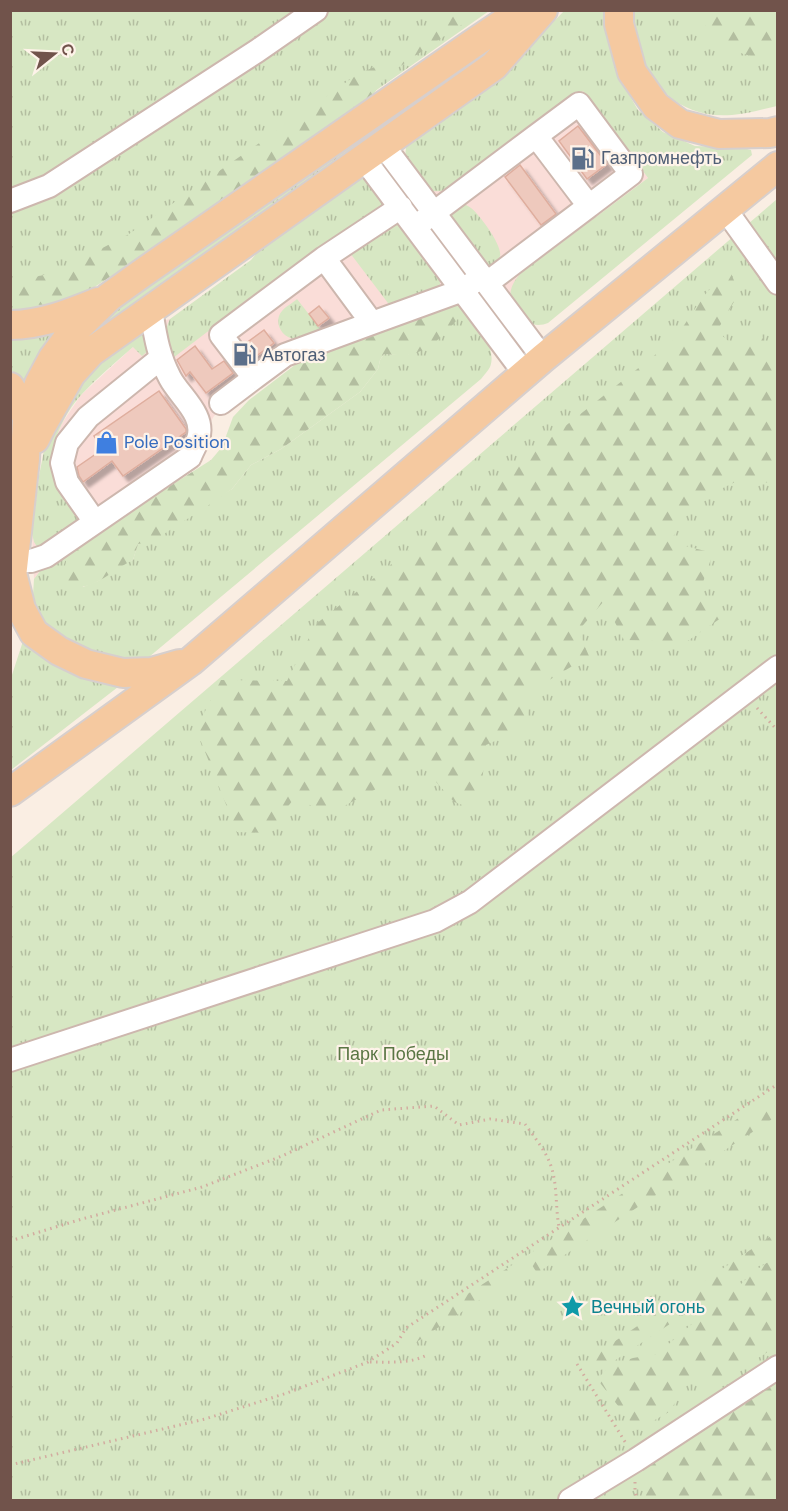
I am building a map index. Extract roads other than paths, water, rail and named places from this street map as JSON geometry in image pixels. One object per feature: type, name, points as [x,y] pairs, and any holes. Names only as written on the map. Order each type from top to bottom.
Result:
[{"type":"main road","points":[[191,661],[152,672],[123,673],[86,664],[59,651],[34,633],[21,609],[12,578],[25,459],[27,417],[39,384],[53,358],[70,335],[109,297],[524,10]]},
{"type":"main road","points":[[25,459],[71,374],[91,352],[494,66],[543,10]]},
{"type":"main road","points":[[619,10],[620,24],[632,72],[656,106],[680,124],[719,134],[777,131]]},
{"type":"main road","points":[[10,792],[191,661],[534,366],[777,166]]},
{"type":"main road","points":[[10,325],[22,325],[56,317],[109,297]]},
{"type":"main road","points":[[10,387],[27,417]]},
{"type":"street","points":[[10,201],[49,186],[316,10]]},
{"type":"street","points":[[221,403],[285,355],[462,290],[484,279],[631,174],[579,104],[415,227]]},
{"type":"street","points":[[536,136],[589,206]]},
{"type":"street","points":[[374,152],[401,207],[462,290],[534,366]]},
{"type":"street","points":[[374,152],[434,213],[484,279],[534,366]]},
{"type":"street","points":[[254,378],[221,335],[324,258],[401,207]]},
{"type":"street","points":[[726,209],[777,283]]},
{"type":"street","points":[[324,258],[372,323]]},
{"type":"street","points":[[12,578],[31,561],[46,556],[190,457],[199,437],[198,417],[171,379],[161,358],[151,310]]},
{"type":"street","points":[[95,522],[67,482],[62,463],[67,443],[88,417],[161,358]]},
{"type":"street","points":[[10,1060],[435,921],[470,902],[777,667]]},
{"type":"street","points":[[570,1500],[636,1460],[777,1367]]},
{"type":"place","name":"Газпромнефть","points":[[583,158]]},
{"type":"place","name":"Автогаз","points":[[244,355]]},
{"type":"place","name":"Pole Position","points":[[106,442]]},
{"type":"place","name":"Вечный огонь","points":[[573,1307]]},
{"type":"park label","name":"Парк Победы","points":[[393,1054]]}]
